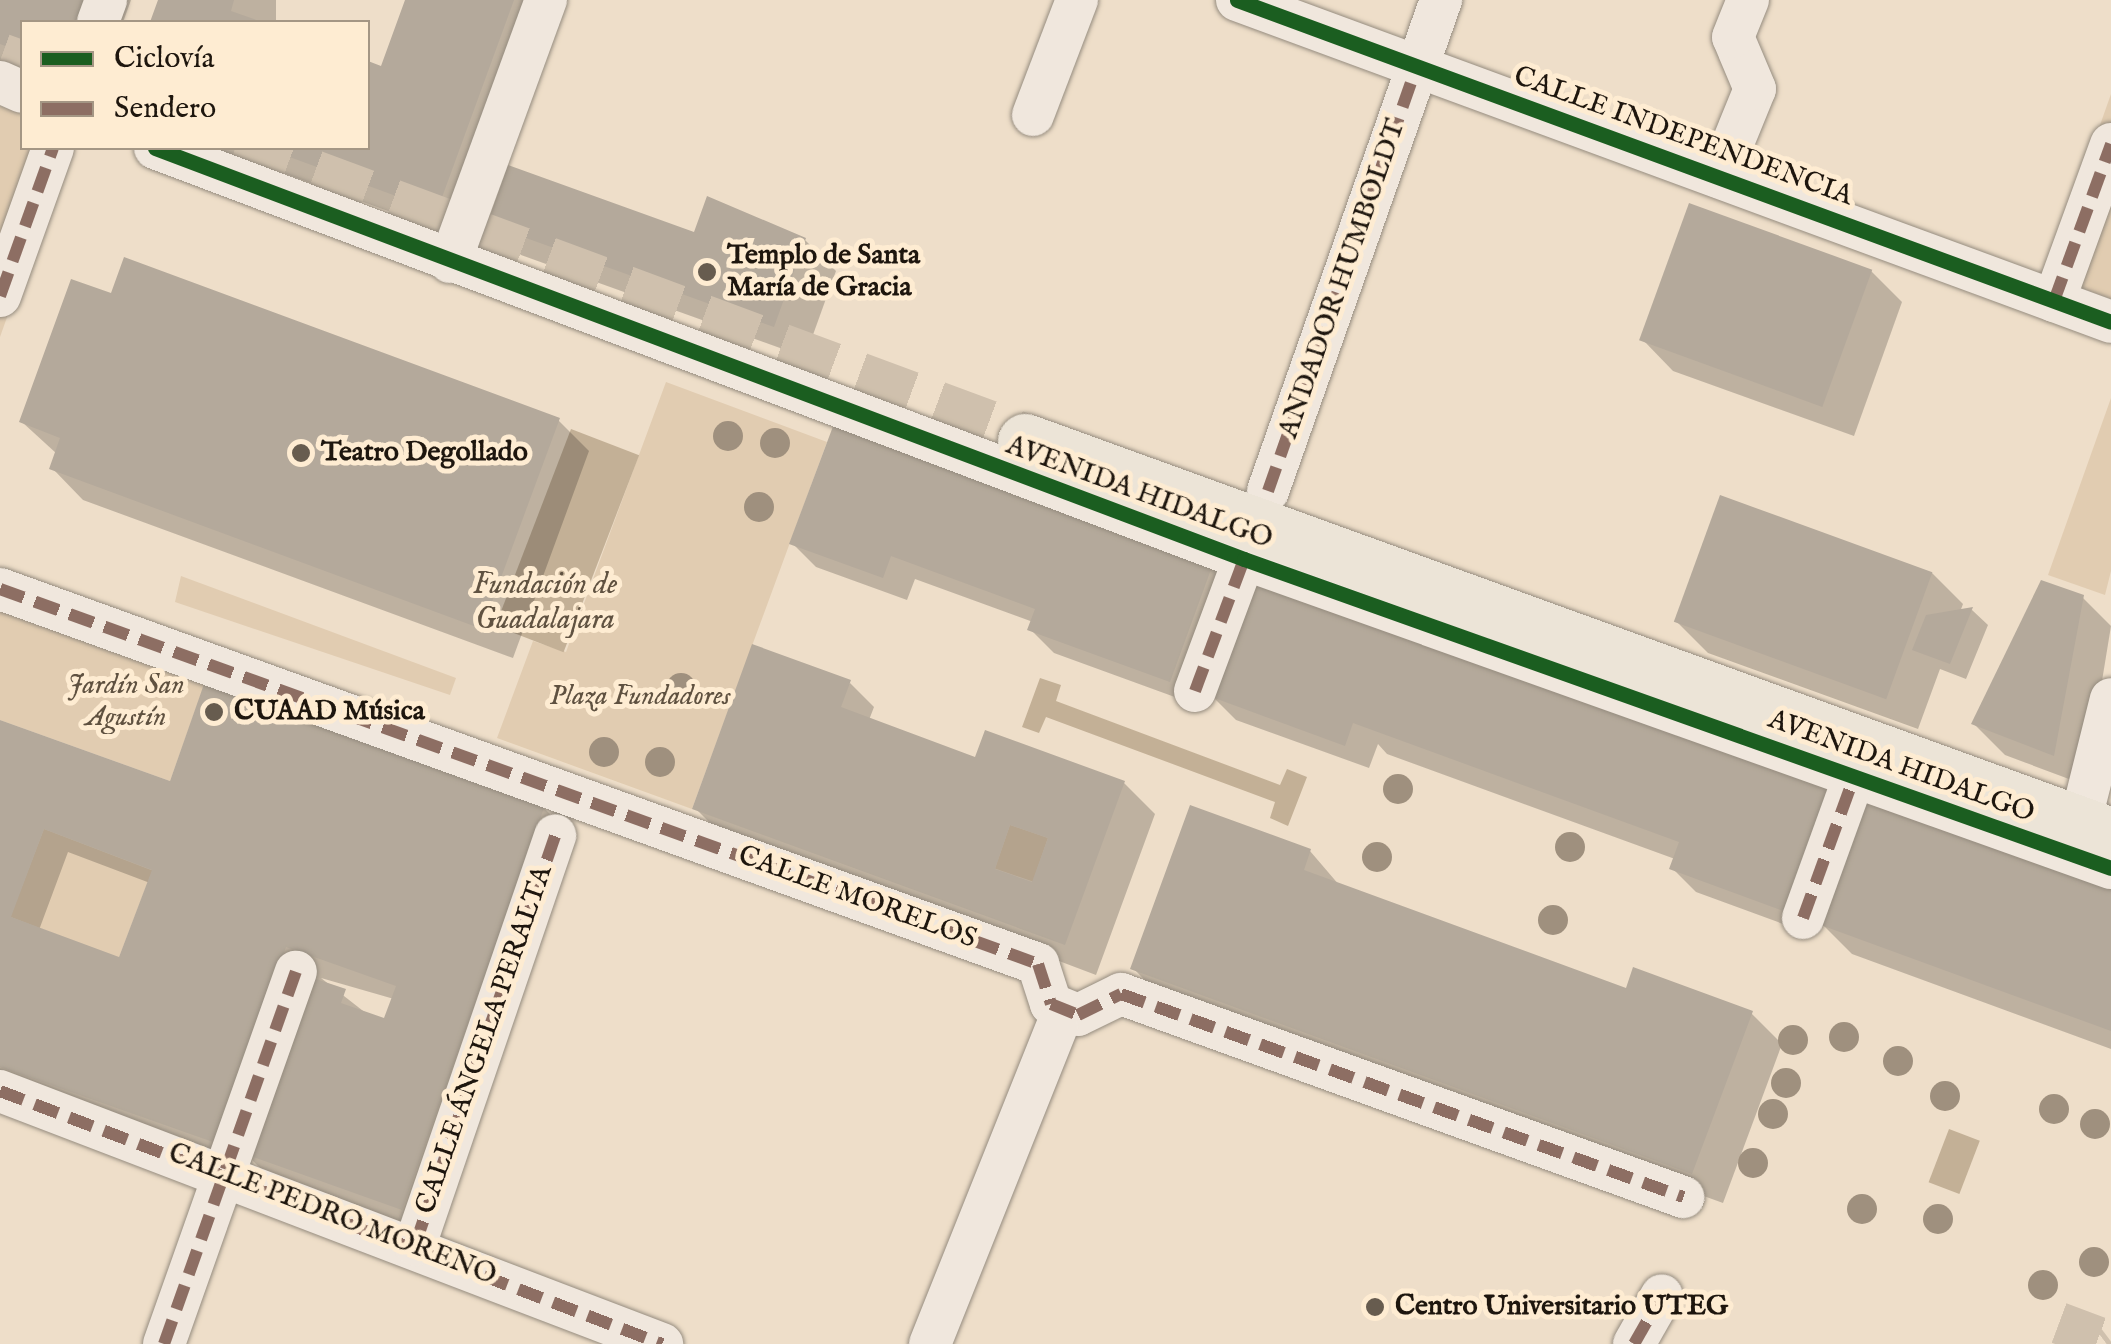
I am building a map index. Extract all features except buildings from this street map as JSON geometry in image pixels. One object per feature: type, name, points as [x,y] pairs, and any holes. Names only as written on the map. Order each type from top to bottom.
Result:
[{"type":"main road","name":"AVENIDA HIDALGO","points":[[1025,441],[1918,764],[2102,817]]},
{"type":"main road","points":[[1492,608],[1718,668],[2102,817]]},
{"type":"street","points":[[450,262],[546,0]]},
{"type":"street","points":[[1033,115],[1077,0]]},
{"type":"street","name":"CALLE INDEPENDENCIA","points":[[1237,0],[2111,322]]},
{"type":"street","name":"ANDADOR HUMBOLDT","points":[[1268,491],[1442,0]]},
{"type":"street","points":[[1719,177],[1755,89],[1733,37],[1748,0]]},
{"type":"street","points":[[2054,301],[2111,144]]},
{"type":"street","points":[[0,296],[52,150]]},
{"type":"street","name":"AVENIDA HIDALGO","points":[[170,153],[1244,559],[2111,868]]},
{"type":"street","points":[[0,559],[432,718]]},
{"type":"street","points":[[1195,691],[1244,559]]},
{"type":"street","name":"CALLE MORELOS","points":[[0,589],[1038,964],[1051,1004],[1078,1015],[1121,994],[1683,1197]]},
{"type":"street","points":[[2102,817],[2111,699]]},
{"type":"street","points":[[1803,918],[1850,788]]},
{"type":"street","name":"CALLE ÁNGELA PERALTA","points":[[416,1246],[556,834]]},
{"type":"street","points":[[164,1344],[296,972]]},
{"type":"street","points":[[930,1344],[1057,1026]]},
{"type":"street","name":"CALLE PEDRO MORENO","points":[[0,1091],[224,1172],[662,1344]]},
{"type":"street","points":[[1634,1344],[1662,1295]]},
{"type":"green space","points":[[2111,94],[2111,299],[2047,275]]},
{"type":"green space","points":[[0,106],[20,113],[20,150],[66,150],[0,337]]},
{"type":"green space","name":"Plaza Fundadores","points":[[666,382],[827,442],[692,809],[497,738],[533,641],[566,652]]},
{"type":"green space","points":[[2111,398],[2111,571],[2105,595],[2048,575]]},
{"type":"green space","points":[[181,576],[456,678],[450,695],[175,602]]},
{"type":"green space","name":"Jardín San Agustín","points":[[0,593],[210,669],[170,781],[0,720]]},
{"type":"green space","points":[[1010,825],[1048,838],[1033,882],[995,868]]},
{"type":"green space","points":[[44,829],[152,871],[119,958],[10,917]]},
{"type":"water","name":"Fundación de Guadalajara","points":[[571,429],[639,455],[564,652],[495,626]]},
{"type":"water","points":[[1040,678],[1061,685],[1056,701],[1280,785],[1287,769],[1307,777],[1288,826],[1270,818],[1275,802],[1046,717],[1039,733],[1022,727]]},
{"type":"water","points":[[1949,1129],[1980,1141],[1959,1194],[1929,1182]]},
{"type":"tunnel","points":[[0,60],[20,67]]},
{"type":"tunnel","points":[[240,150],[1025,441]]},
{"type":"tunnel","points":[[2059,1323],[2110,1342]]},
{"type":"tunnel","points":[[2107,1344],[2111,1341]]},
{"type":"marked path","points":[[1268,491],[1417,66]]},
{"type":"marked path","points":[[2054,301],[2111,144]]},
{"type":"marked path","points":[[0,296],[52,150]]},
{"type":"marked path","points":[[1195,691],[1244,559]]},
{"type":"marked path","points":[[0,589],[1038,964],[1051,1004],[1078,1015],[1121,994],[1683,1197]]},
{"type":"marked path","points":[[1803,918],[1850,788]]},
{"type":"marked path","points":[[415,1245],[555,835]]},
{"type":"marked path","points":[[164,1344],[296,972]]},
{"type":"marked path","points":[[0,1091],[662,1344]]},
{"type":"marked path","points":[[1634,1344],[1662,1295]]},
{"type":"cycle path","points":[[1237,0],[2111,322]]},
{"type":"cycle path","points":[[160,150],[1244,559],[2111,868]]},
{"type":"place","name":"Templo de Santa María de Gracia","points":[[707,272]]},
{"type":"place","name":"Teatro Degollado","points":[[301,453]]},
{"type":"place","name":"CUAAD Música","points":[[214,712]]},
{"type":"place","name":"Centro Universitario UTEG","points":[[1375,1307]]}]
